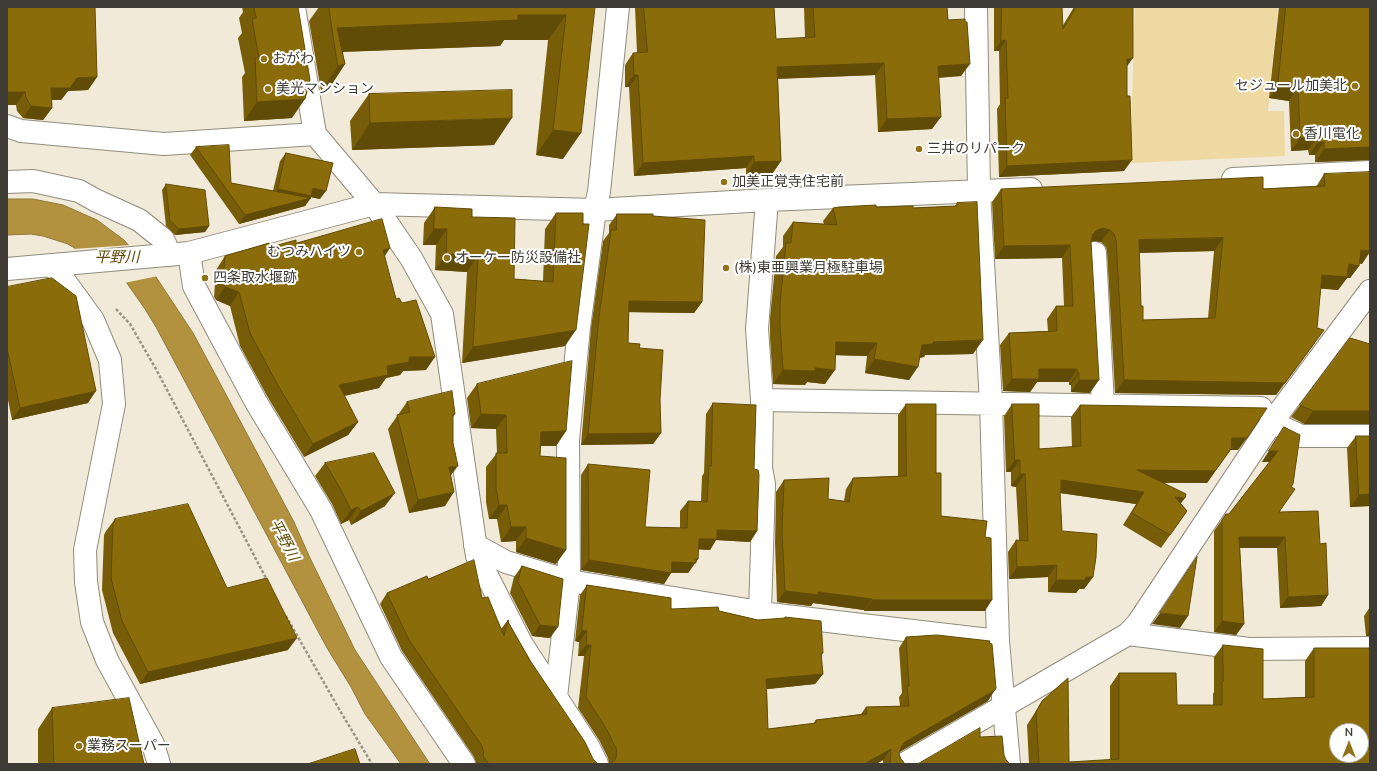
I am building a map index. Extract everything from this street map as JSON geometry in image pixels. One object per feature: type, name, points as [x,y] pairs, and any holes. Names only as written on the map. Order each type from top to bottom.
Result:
[{"type":"street","points":[[294,7],[315,134],[374,204],[411,258],[442,314],[477,556],[521,643],[588,746],[597,764]]},
{"type":"street","points":[[556,697],[569,580],[568,440],[579,327],[595,210],[599,192],[618,7]]},
{"type":"street","points":[[976,7],[979,191],[991,403],[998,641],[1010,764]]},
{"type":"street","points":[[7,126],[21,131],[164,144],[315,134]]},
{"type":"street","points":[[1210,180],[1370,172]]},
{"type":"street","points":[[7,182],[33,182],[79,192],[139,220],[163,239],[194,286],[256,402],[321,510],[392,657],[464,764]]},
{"type":"street","points":[[7,269],[174,255],[374,204],[595,210],[767,200],[1051,188]]},
{"type":"street","points":[[760,612],[764,484],[761,468],[762,400],[757,329],[767,200]]},
{"type":"street","points":[[1095,253],[1103,405]]},
{"type":"street","points":[[47,266],[66,283],[93,320],[110,360],[114,404],[85,550],[86,582],[92,622],[108,660],[153,744],[159,764]]},
{"type":"street","points":[[904,764],[1128,634],[1142,616],[1277,415],[1370,291]]},
{"type":"street","points":[[762,400],[1103,405],[1277,415],[1301,436],[1370,436]]},
{"type":"street","points":[[475,545],[506,562],[569,580],[760,612],[760,614],[998,641]]},
{"type":"street","points":[[1128,634],[1249,649],[1370,648]]},
{"type":"path","points":[[116,308],[130,324],[156,369],[267,582]]},
{"type":"path","points":[[286,616],[372,764]]},
{"type":"shaded area","points":[[1135,7],[1278,7],[1268,111],[1284,111],[1285,156],[1130,163]]},
{"type":"water","name":"平野川","points":[[7,199],[33,199],[63,205],[97,220],[124,240],[156,277],[193,333],[294,522],[355,650],[430,764],[401,764],[365,714],[351,687],[327,648],[156,327],[124,279],[68,244],[43,236],[31,234],[7,235]]},
{"type":"pier","points":[[131,245],[158,276],[124,283],[73,249]]},
{"type":"building","points":[[7,7],[95,7],[97,77],[77,78],[70,88],[51,88],[52,108],[31,106],[26,98],[25,92],[7,92]]},
{"type":"building","points":[[254,7],[298,7],[310,80],[305,99],[257,102],[255,58],[259,58],[252,19],[256,18]]},
{"type":"building","points":[[329,7],[595,7],[581,133],[553,130],[566,15],[518,15],[518,20],[337,28],[345,64],[338,66]]},
{"type":"building","points":[[644,7],[774,7],[776,39],[815,37],[813,7],[947,7],[948,20],[965,19],[965,22],[967,22],[970,64],[938,66],[941,117],[887,119],[884,63],[777,67],[781,161],[754,162],[754,156],[643,163],[638,75],[634,75],[633,53],[647,52]]},
{"type":"building","points":[[1002,7],[1062,7],[1063,29],[1076,7],[1133,7],[1133,58],[1127,59],[1127,96],[1130,96],[1132,160],[1007,166],[1005,98],[1008,98],[1006,40],[1001,41]]},
{"type":"building","points":[[1286,7],[1370,7],[1370,147],[1324,149],[1324,142],[1318,142],[1317,138],[1300,138],[1298,88],[1278,86]]},
{"type":"building","points":[[512,90],[512,118],[370,123],[369,94]]},
{"type":"building","points":[[229,145],[231,183],[311,198],[245,215],[196,147]]},
{"type":"building","points":[[286,153],[333,163],[326,191],[313,188],[311,196],[278,189]]},
{"type":"building","points":[[1370,172],[1370,251],[1361,250],[1359,266],[1349,264],[1347,277],[1322,275],[1317,328],[1324,330],[1285,383],[1124,380],[1116,240],[1114,234],[1110,230],[1103,228],[1097,230],[1093,234],[1091,241],[1099,380],[1079,380],[1079,373],[1077,369],[1039,369],[1039,379],[1012,379],[1009,333],[1057,331],[1056,306],[1073,306],[1070,245],[1004,246],[1001,189],[1263,177],[1263,189],[1325,186],[1324,174]],"holes":[[[1223,238],[1215,318],[1143,320],[1143,306],[1141,306],[1139,240]]]},
{"type":"building","points":[[166,184],[205,190],[209,226],[179,229],[170,220]]},
{"type":"building","points":[[977,202],[983,340],[933,342],[933,344],[922,345],[918,367],[874,359],[877,343],[836,342],[835,370],[815,368],[815,371],[783,370],[780,304],[786,243],[791,243],[793,222],[837,225],[833,208],[839,207],[876,205],[876,207],[913,206],[913,208],[957,206],[957,203]]},
{"type":"building","points":[[435,207],[472,209],[472,217],[515,218],[514,279],[553,282],[556,213],[583,213],[583,224],[589,224],[576,330],[473,347],[478,256],[446,254],[447,229],[434,229]]},
{"type":"building","points":[[617,214],[653,214],[653,216],[705,220],[702,302],[629,301],[628,343],[640,344],[639,348],[663,350],[660,400],[661,433],[588,434],[599,317],[611,230],[616,230]]},
{"type":"building","points":[[382,219],[390,248],[383,250],[396,299],[399,298],[402,303],[416,300],[435,357],[409,357],[409,362],[387,366],[388,375],[339,385],[358,422],[313,444],[276,382],[250,333],[239,292],[225,287],[223,283],[225,256],[269,243],[271,247],[296,240],[296,243]]},
{"type":"building","points":[[52,278],[76,296],[96,391],[20,408],[7,348],[7,287]]},
{"type":"building","points":[[1350,338],[1370,344],[1370,411],[1313,411],[1300,405]]},
{"type":"building","points":[[572,361],[566,431],[541,432],[540,456],[566,458],[566,550],[526,538],[526,527],[511,527],[507,505],[499,505],[496,488],[496,453],[507,453],[506,415],[481,414],[477,384]]},
{"type":"building","points":[[452,391],[455,414],[453,414],[453,443],[458,466],[449,467],[454,492],[418,500],[397,415],[410,412],[407,402]]},
{"type":"building","points":[[713,403],[756,405],[754,469],[758,470],[759,475],[757,531],[717,530],[717,539],[699,539],[698,559],[696,559],[696,563],[672,562],[671,573],[589,560],[588,464],[650,470],[645,527],[687,528],[688,501],[707,502],[709,465],[711,466]]},
{"type":"building","points":[[906,404],[936,404],[936,473],[941,473],[941,516],[987,521],[985,537],[991,538],[992,600],[872,600],[818,592],[819,595],[785,591],[782,532],[784,480],[829,478],[828,499],[849,502],[853,478],[906,476]]},
{"type":"building","points":[[1012,404],[1039,404],[1039,449],[1081,446],[1080,405],[1267,408],[1247,438],[1232,438],[1231,449],[1215,471],[1137,470],[1186,494],[1185,498],[1175,497],[1187,511],[1170,535],[1132,513],[1144,492],[1061,480],[1060,492],[1062,531],[1097,534],[1096,557],[1093,577],[1086,577],[1085,580],[1056,580],[1057,565],[1017,567],[1016,540],[1028,541],[1025,474],[1020,474],[1020,460],[1015,460]]},
{"type":"building","points":[[1284,427],[1300,435],[1293,484],[1291,487],[1295,489],[1279,512],[1318,511],[1320,544],[1326,543],[1328,595],[1288,597],[1285,537],[1239,537],[1244,624],[1222,621],[1222,520],[1226,514],[1229,514],[1278,451],[1269,451]]},
{"type":"building","points":[[1356,436],[1370,436],[1370,494],[1359,495]]},
{"type":"building","points":[[374,453],[395,493],[361,511],[358,507],[351,510],[325,463]]},
{"type":"building","points":[[188,504],[227,588],[267,578],[297,638],[148,672],[122,621],[111,578],[113,523],[115,519]]},
{"type":"building","points":[[1197,557],[1188,616],[1160,613]]},
{"type":"building","points":[[474,560],[482,598],[488,597],[504,636],[508,620],[531,662],[585,742],[593,759],[598,764],[489,764],[483,756],[484,752],[482,746],[409,640],[387,593],[427,576],[428,579]]},
{"type":"building","points":[[522,566],[563,579],[558,627],[540,625],[518,582]]},
{"type":"building","points":[[587,585],[671,598],[671,609],[718,607],[719,611],[758,620],[785,617],[821,621],[823,653],[821,653],[823,674],[766,679],[768,729],[816,723],[816,720],[867,714],[866,707],[909,706],[906,637],[937,635],[990,641],[989,643],[992,644],[996,688],[995,690],[905,742],[901,747],[899,754],[905,764],[890,764],[891,749],[864,764],[610,764],[615,760],[617,754],[616,748],[607,730],[586,697],[591,645],[586,645],[587,631],[582,630]]},
{"type":"building","points":[[1223,645],[1263,649],[1263,699],[1314,697],[1314,648],[1370,648],[1370,764],[1039,764],[1036,712],[1042,701],[1068,678],[1069,762],[1119,759],[1119,673],[1176,673],[1177,705],[1222,705]]},
{"type":"building","points":[[129,698],[144,764],[54,764],[52,708]]},
{"type":"building","points":[[980,728],[980,737],[1002,736],[1004,755],[1009,764],[918,764]]},
{"type":"building","points":[[355,749],[360,764],[308,764]]},
{"type":"place","name":"おがわ","points":[[264,59]]},
{"type":"place","name":"セジュール加美北","points":[[1355,86]]},
{"type":"place","name":"美光マンション","points":[[268,89]]},
{"type":"place","name":"香川電化","points":[[1296,134]]},
{"type":"place","name":"三井のリパーク","points":[[919,149]]},
{"type":"place","name":"加美正覚寺住宅前","points":[[724,182]]},
{"type":"place","name":"むつみハイツ","points":[[359,252]]},
{"type":"place","name":"オーケー防災設備社","points":[[447,258]]},
{"type":"place","name":"(株)東亜興業月極駐車場","points":[[726,268]]},
{"type":"place","name":"四条取水堰跡","points":[[205,278]]},
{"type":"place","name":"業務スーパー","points":[[79,746]]}]
